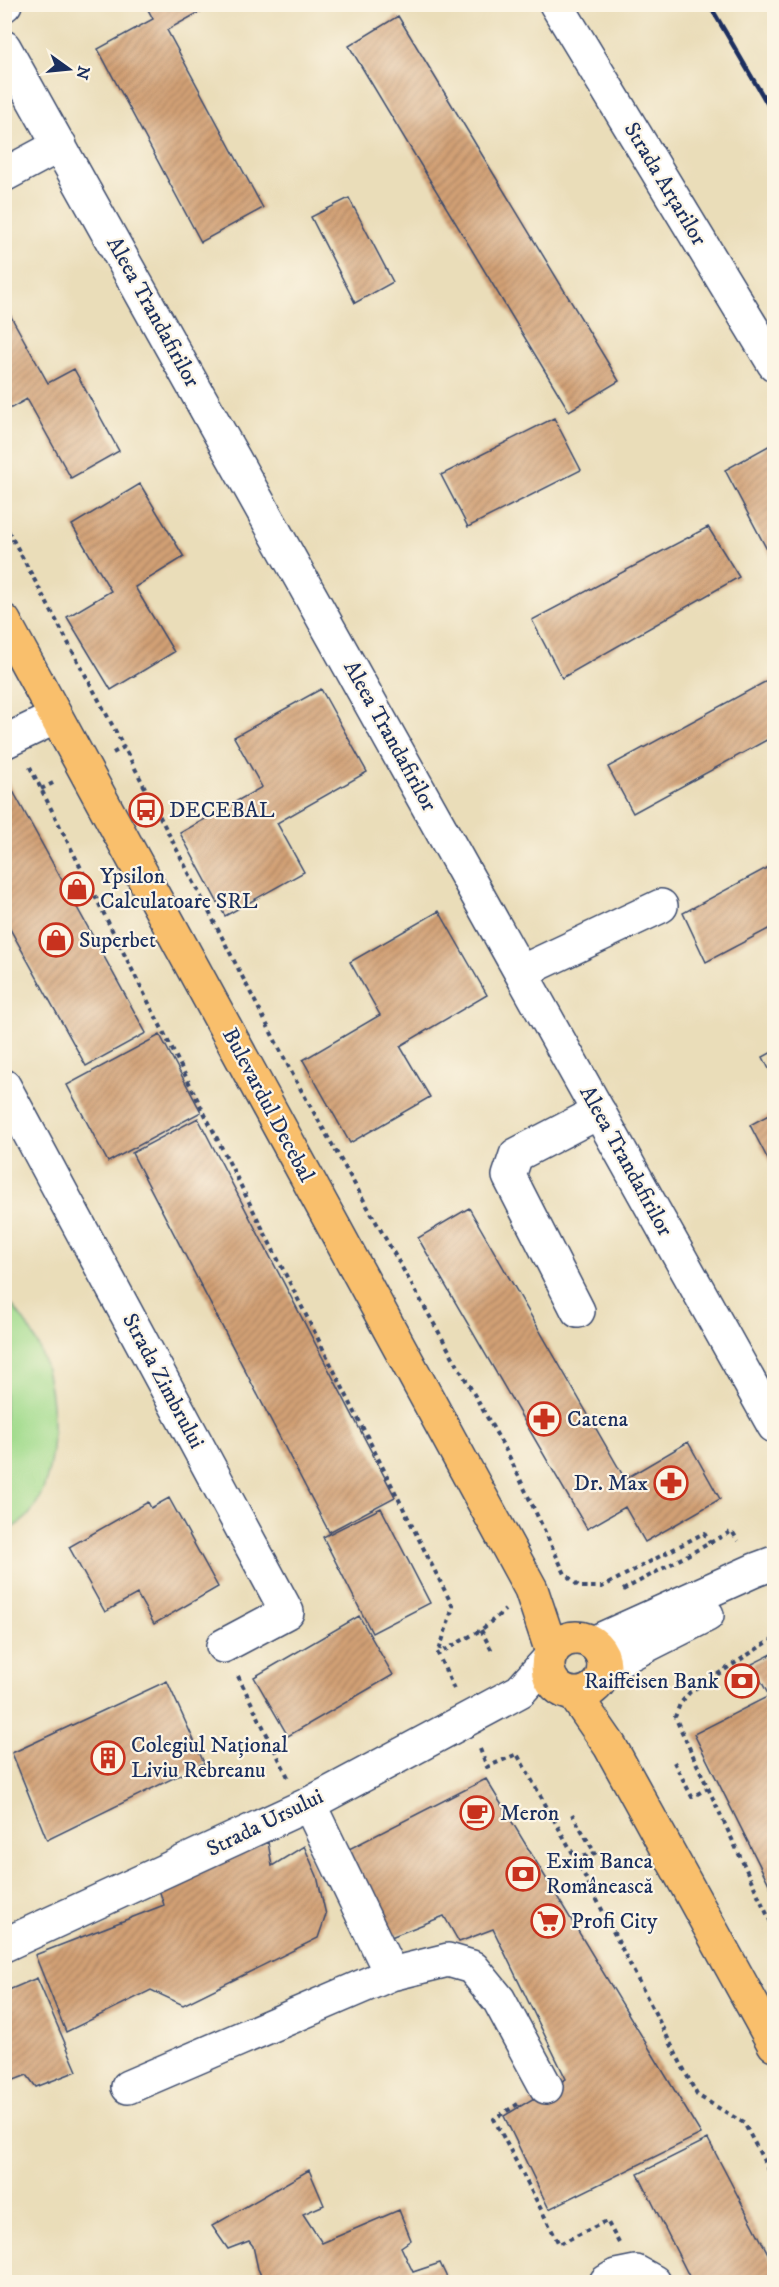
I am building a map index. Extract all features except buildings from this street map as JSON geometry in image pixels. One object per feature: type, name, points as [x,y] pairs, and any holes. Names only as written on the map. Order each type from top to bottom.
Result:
[{"type":"main road","name":"Bulevardul Decebal","points":[[4,621],[86,767],[531,1589],[575,1666],[610,1746],[772,2034]]},
{"type":"street","name":"Strada Arțarilor","points":[[555,4],[774,364]]},
{"type":"street","name":"Aleea Trandafirilor","points":[[4,47],[774,1426]]},
{"type":"street","points":[[4,175],[60,145]]},
{"type":"street","points":[[10,739],[56,717]]},
{"type":"street","points":[[520,972],[661,906]]},
{"type":"street","name":"Strada Zimbrului","points":[[4,1086],[287,1612],[223,1646]]},
{"type":"street","points":[[578,1311],[509,1176],[516,1155],[599,1112]]},
{"type":"street","points":[[575,1666],[774,1563]]},
{"type":"street","points":[[575,1666],[774,1580]]},
{"type":"street","name":"Strada Ursului","points":[[4,1945],[306,1806],[520,1690],[575,1666]]},
{"type":"street","points":[[306,1806],[391,1974]]},
{"type":"street","points":[[128,2087],[391,1974],[447,1960],[472,1967],[499,2000],[546,2086]]},
{"type":"path","points":[[4,523],[124,747],[296,1081],[508,1454],[565,1574],[580,1587],[602,1587],[704,1533],[710,1543],[614,1595]]},
{"type":"path","points":[[10,739],[453,1607],[438,1654],[487,1767],[517,1754],[576,1859],[697,2095],[744,2123],[774,2180]]},
{"type":"path","points":[[86,767],[124,747]]},
{"type":"path","points":[[438,1654],[481,1630],[493,1653]]},
{"type":"path","points":[[774,1638],[690,1692],[680,1704],[675,1717],[774,1929]]},
{"type":"path","points":[[223,1646],[306,1806]]},
{"type":"path","points":[[674,1762],[692,1797],[708,1788]]},
{"type":"path","points":[[572,1814],[595,1853],[576,1859]]},
{"type":"path","points":[[546,2086],[494,2119],[559,2244],[607,2221],[632,2279]]},
{"type":"green space","points":[[4,1297],[28,1326],[42,1356],[52,1403],[53,1429],[47,1478],[39,1500],[27,1517],[5,1533]]},
{"type":"railway","points":[[709,4],[774,115]]},
{"type":"place","name":"DECEBAL","points":[[146,810]]},
{"type":"place","name":"Ypsilon Calculatoare SRL","points":[[77,889]]},
{"type":"place","name":"Superbet","points":[[56,940]]},
{"type":"place","name":"Catena","points":[[544,1419]]},
{"type":"place","name":"Dr. Max","points":[[671,1483]]},
{"type":"place","name":"Raiffeisen Bank","points":[[742,1681]]},
{"type":"place","name":"Colegiul Național Liviu Rebreanu","points":[[108,1758]]},
{"type":"place","name":"Meron","points":[[477,1813]]},
{"type":"place","name":"Exim Banca Românească","points":[[523,1874]]},
{"type":"place","name":"Profi City","points":[[548,1921]]}]
